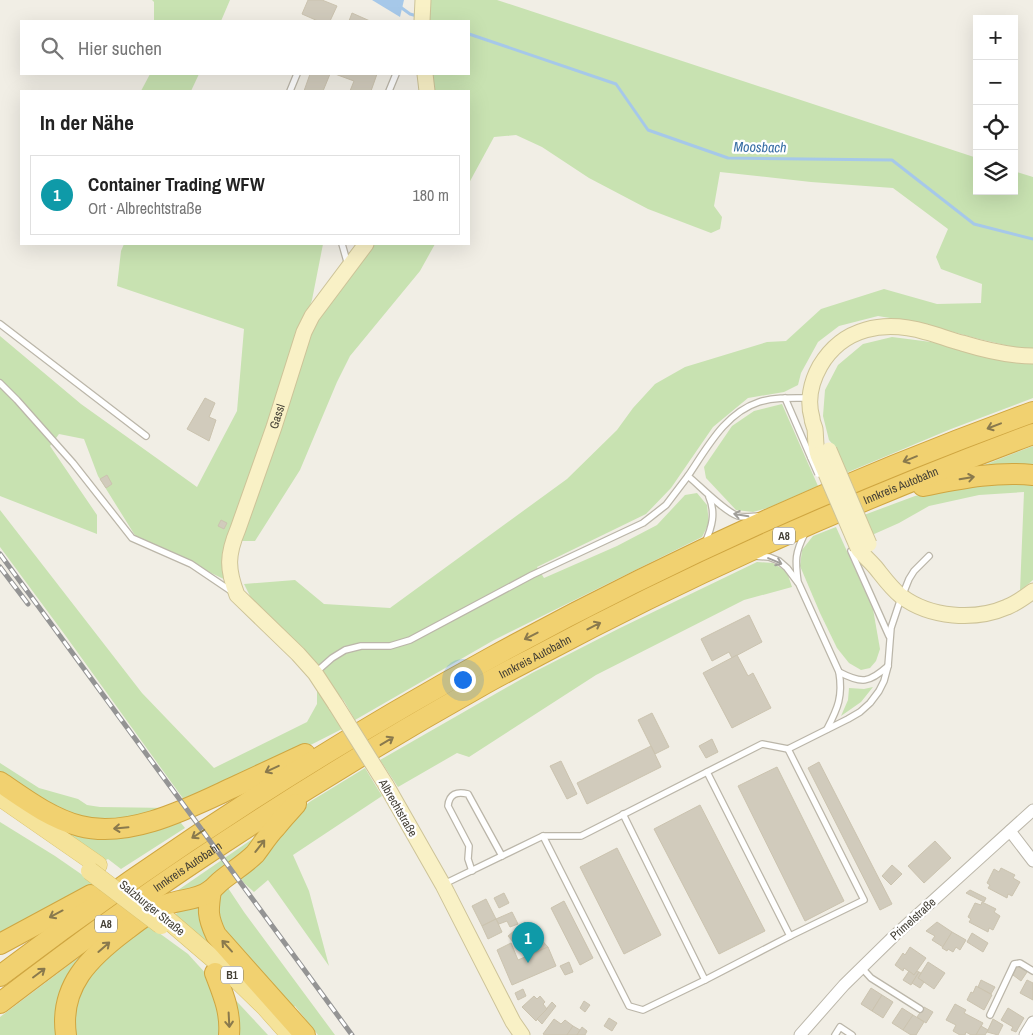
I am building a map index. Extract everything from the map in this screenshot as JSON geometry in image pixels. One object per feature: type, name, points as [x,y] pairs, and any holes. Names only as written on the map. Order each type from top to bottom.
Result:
[{"type":"highway","name":"Innkreis Autobahn","points":[[0,976],[60,931],[215,823],[347,741],[514,645],[662,569],[780,514],[852,482],[1033,412]]},
{"type":"highway","name":"Innkreis Autobahn","points":[[0,1003],[86,938],[182,871],[315,784],[485,684],[593,626],[684,581],[884,493],[1033,434]]},
{"type":"highway","points":[[884,493],[973,477],[1033,475]]},
{"type":"highway","points":[[0,782],[36,806],[60,819],[82,826],[105,829],[127,828],[145,824],[202,802],[316,749],[347,741]]},
{"type":"highway","points":[[66,1035],[64,1025],[65,1007],[70,990],[80,972],[95,955],[128,928],[158,908],[169,903],[202,895],[211,890],[255,854],[276,826],[315,784]]},
{"type":"highway","points":[[0,944],[114,882],[135,878]]},
{"type":"highway","points":[[211,890],[208,909],[210,922],[216,935],[306,1035]]},
{"type":"highway","points":[[215,973],[227,1003],[230,1018],[229,1035]]},
{"type":"main road","name":"Salzburger Straße","points":[[0,797],[231,974],[290,1035]]},
{"type":"main road","name":"Salzburger Straße","points":[[0,809],[94,868]]},
{"type":"main road","name":"Salzburger Straße","points":[[164,923],[277,1035]]},
{"type":"street","points":[[425,75],[427,90]]},
{"type":"street","name":"Gassl","points":[[241,598],[232,583],[229,562],[232,544],[274,427],[304,332],[312,316],[365,245]]},
{"type":"street","points":[[1033,356],[988,350],[906,327],[888,326],[871,328],[849,337],[827,355],[817,371],[810,398],[814,427],[826,444],[819,454],[857,546],[886,582],[902,596],[917,605],[935,612],[972,615],[995,612],[1008,607],[1033,591]]},
{"type":"street","name":"Albrechtstraße","points":[[241,598],[298,654],[336,705],[386,785],[442,885],[513,1022],[522,1035]]},
{"type":"street","name":"Primelstraße","points":[[800,1035],[861,967],[1033,810]]},
{"type":"street","points":[[1010,831],[1033,861]]},
{"type":"street","points":[[1025,1035],[1033,1022]]},
{"type":"lane","points":[[290,90],[297,75]]},
{"type":"lane","points":[[389,90],[396,75]]},
{"type":"lane","points":[[342,245],[348,268]]},
{"type":"lane","points":[[0,324],[146,436]]},
{"type":"lane","points":[[0,383],[18,400],[73,463],[132,538],[191,564],[241,598]]},
{"type":"lane","points":[[314,673],[332,658],[346,650],[361,646],[390,646],[410,640],[532,575],[643,522],[669,502],[720,429],[736,414],[759,402],[785,398],[810,398]]},
{"type":"lane","points":[[785,398],[819,454],[822,483]]},
{"type":"lane","points":[[688,476],[708,495],[738,516],[780,514]]},
{"type":"lane","points":[[826,492],[829,500]]},
{"type":"lane","points":[[702,550],[712,527],[714,513],[708,495]]},
{"type":"lane","points":[[833,509],[837,517]]},
{"type":"lane","points":[[799,584],[796,553],[809,525]]},
{"type":"lane","points":[[857,546],[890,638]]},
{"type":"lane","points":[[741,555],[770,558],[779,561],[799,584],[839,672],[841,685],[839,700],[826,730]]},
{"type":"lane","points":[[442,885],[543,836],[581,836],[762,744],[788,749],[860,712],[870,703],[881,686],[888,666],[893,620],[909,579],[929,556]]},
{"type":"lane","points":[[839,672],[849,677],[864,680],[878,675],[888,666]]},
{"type":"lane","points":[[543,836],[629,1006],[643,1010],[864,900],[788,749]]},
{"type":"lane","points":[[707,772],[790,936]]},
{"type":"lane","points":[[472,871],[468,859],[470,846],[448,806],[449,800],[454,795],[461,792],[468,794],[502,856]]},
{"type":"lane","points":[[623,814],[705,980]]},
{"type":"lane","points":[[990,1015],[1014,964],[1020,962],[1033,971]]},
{"type":"lane","points":[[861,967],[871,978],[920,1009]]},
{"type":"lane","points":[[835,1035],[840,1027],[852,1035]]},
{"type":"green space","points":[[152,0],[230,0],[221,20],[154,20],[154,2]]},
{"type":"green space","points":[[428,0],[497,0],[973,157],[973,195],[1018,195],[1018,172],[1033,177],[1033,348],[1018,348],[920,323],[878,316],[839,326],[818,342],[801,373],[798,385],[784,392],[748,398],[713,427],[671,488],[646,514],[537,567],[544,578],[617,546],[657,525],[685,495],[697,493],[707,505],[709,523],[702,537],[494,640],[355,720],[344,701],[311,657],[256,608],[244,584],[295,580],[324,604],[390,608],[567,479],[617,430],[633,408],[655,384],[685,367],[767,342],[786,341],[821,309],[884,289],[937,304],[981,303],[982,284],[941,269],[936,257],[948,229],[893,188],[811,182],[720,172],[714,206],[722,217],[720,229],[711,233],[648,209],[589,178],[542,147],[516,135],[494,137],[470,181],[470,90],[431,90],[430,75],[470,75],[470,20],[426,20]]},
{"type":"green space","points":[[149,75],[199,75],[191,90],[142,90]]},
{"type":"green space","points":[[124,245],[323,245],[312,300],[233,525],[232,583],[136,537],[98,476],[84,439],[59,434],[50,446],[97,515],[97,534],[0,496],[0,336],[81,404],[197,487],[237,411],[244,329],[117,286],[121,251]]},
{"type":"green space","points":[[374,245],[434,245],[420,271],[350,356],[300,470],[255,541],[242,541],[301,356],[318,316]]},
{"type":"green space","points":[[892,337],[939,343],[1033,361],[1033,398],[951,429],[846,473],[835,447],[829,440],[823,416],[825,390],[838,365],[863,344]]},
{"type":"green space","points":[[782,404],[818,486],[768,508],[753,512],[736,510],[706,478],[704,467],[732,426],[754,411]]},
{"type":"green space","points":[[1033,446],[1033,465],[979,467]]},
{"type":"green space","points":[[1033,483],[1033,580],[1020,591],[1024,492],[979,495],[929,506],[899,523],[872,535],[864,515],[915,496],[965,484]]},
{"type":"green space","points":[[0,510],[142,693],[214,768],[307,722],[317,704],[317,689],[342,729],[187,804],[0,547]]},
{"type":"green space","points":[[836,527],[873,609],[880,649],[876,661],[870,668],[861,670],[849,663],[837,648],[800,566],[802,550],[813,536]]},
{"type":"green space","points":[[757,562],[773,563],[787,572],[792,587],[744,600],[596,675],[469,757],[457,753],[398,787],[380,760],[532,673]]},
{"type":"green space","points":[[873,687],[861,702],[841,716],[848,700],[849,688],[864,689]]},
{"type":"green space","points":[[0,763],[39,788],[78,799],[87,805],[100,807],[170,808],[113,824],[63,816],[0,777]]},
{"type":"green space","points":[[365,768],[382,796],[293,855],[309,891],[329,966],[268,880],[254,892],[239,876],[287,819],[311,801]]},
{"type":"green space","points":[[177,818],[185,828],[121,869],[50,822]]},
{"type":"green space","points":[[0,822],[94,883],[0,937]]},
{"type":"green space","points":[[264,831],[245,857],[197,892],[165,899]]},
{"type":"green space","points":[[224,882],[335,1035],[318,1035],[295,1006],[289,1011],[220,931],[215,896]]},
{"type":"green space","points":[[203,901],[251,984],[174,916],[177,913],[171,908]]},
{"type":"green space","points":[[144,922],[188,954],[208,976],[224,1035],[70,1035],[75,990],[96,960]]},
{"type":"green space","points":[[90,949],[60,1035],[0,1035],[0,1017]]},
{"type":"green space","points":[[228,992],[268,1035],[233,1035]]},
{"type":"water","points":[[372,0],[404,0],[400,17]]},
{"type":"building","points":[[308,0],[322,0],[337,6],[330,20],[316,20],[302,14]]},
{"type":"building","points":[[352,13],[368,20],[349,20]]},
{"type":"building","points":[[310,75],[330,75],[323,90],[304,90]]},
{"type":"building","points":[[338,75],[377,75],[371,90],[350,90],[354,81]]},
{"type":"building","points":[[205,398],[215,403],[209,417],[216,420],[209,441],[187,429]]},
{"type":"building","points":[[107,475],[112,484],[106,488],[100,479]]},
{"type":"building","points":[[221,520],[227,523],[224,529],[218,526]]},
{"type":"building","points":[[749,615],[762,642],[732,658],[729,652],[712,661],[701,639]]},
{"type":"building","points":[[737,655],[748,676],[753,673],[771,708],[732,728],[703,673]]},
{"type":"building","points":[[652,713],[669,747],[655,754],[638,720]]},
{"type":"building","points":[[712,739],[718,752],[706,758],[699,746]]},
{"type":"building","points":[[651,746],[661,767],[587,804],[577,783]]},
{"type":"building","points":[[561,761],[577,794],[567,799],[550,766]]},
{"type":"building","points":[[819,762],[892,904],[880,910],[808,768]]},
{"type":"building","points":[[777,767],[844,901],[805,921],[738,786]]},
{"type":"building","points":[[700,805],[765,931],[719,954],[654,829]]},
{"type":"building","points":[[935,841],[951,858],[924,883],[908,866]]},
{"type":"building","points":[[617,848],[661,935],[624,954],[580,867]]},
{"type":"building","points":[[892,865],[902,874],[891,885],[882,876]]},
{"type":"building","points":[[1001,868],[1015,875],[1013,878],[1020,882],[1012,896],[1008,894],[1007,898],[988,888],[990,885],[987,883],[994,869],[999,872]]},
{"type":"building","points":[[970,890],[986,898],[984,902],[966,893]]},
{"type":"building","points":[[504,893],[509,903],[499,908],[494,898]]},
{"type":"building","points":[[486,899],[496,919],[482,926],[472,906]]},
{"type":"building","points":[[564,901],[593,958],[580,965],[551,908]]},
{"type":"building","points":[[982,902],[996,909],[994,912],[1000,916],[993,930],[989,928],[988,932],[969,922],[971,919],[968,917],[975,903],[981,905]]},
{"type":"building","points":[[512,912],[518,924],[510,927],[507,921],[499,924],[496,919]]},
{"type":"building","points":[[496,919],[502,932],[488,939],[482,926]]},
{"type":"building","points":[[525,922],[548,947],[526,957],[508,936]]},
{"type":"building","points":[[937,922],[952,932],[943,947],[932,940],[935,936],[926,931]]},
{"type":"building","points":[[952,932],[966,940],[960,950],[956,947],[953,952],[942,948]]},
{"type":"building","points":[[972,933],[988,943],[983,952],[967,942]]},
{"type":"building","points":[[511,943],[518,960],[548,947],[556,966],[512,985],[497,950]]},
{"type":"building","points":[[910,947],[926,958],[914,975],[904,968],[903,971],[895,965],[903,953],[905,955]]},
{"type":"building","points":[[569,962],[573,972],[565,975],[560,966]]},
{"type":"building","points":[[928,962],[945,973],[934,989],[918,978]]},
{"type":"building","points":[[1017,966],[1027,972],[1021,981],[1013,975]]},
{"type":"building","points":[[909,971],[914,975],[917,971],[919,972],[911,985],[903,980]]},
{"type":"building","points":[[919,972],[921,973],[918,978],[924,982],[920,988],[912,983]]},
{"type":"building","points":[[981,980],[995,987],[991,994],[978,987]]},
{"type":"building","points":[[1027,980],[1033,983],[1033,1000],[1020,993]]},
{"type":"building","points":[[976,986],[992,995],[984,1010],[967,1000]]},
{"type":"building","points":[[871,988],[882,995],[872,1011],[861,1004]]},
{"type":"building","points":[[523,989],[526,996],[518,1000],[515,993]]},
{"type":"building","points":[[882,995],[893,1002],[883,1018],[872,1011]]},
{"type":"building","points":[[534,996],[537,999],[540,996],[545,1002],[543,1004],[547,1009],[536,1021],[522,1007]]},
{"type":"building","points":[[584,1001],[590,1005],[585,1012],[580,1008]]},
{"type":"building","points":[[552,1002],[556,1006],[542,1024],[537,1019]]},
{"type":"building","points":[[955,1004],[966,1010],[964,1013],[983,1023],[976,1035],[966,1032],[965,1035],[960,1035],[953,1031],[956,1025],[946,1020]]},
{"type":"building","points":[[924,1007],[933,1012],[926,1023],[917,1017]]},
{"type":"building","points":[[902,1008],[913,1015],[903,1030],[892,1023]]},
{"type":"building","points":[[1008,1008],[1024,1018],[1016,1032],[1011,1030],[1013,1027],[1001,1020]]},
{"type":"building","points":[[913,1015],[924,1022],[916,1035],[911,1035],[903,1030]]},
{"type":"building","points":[[609,1018],[617,1023],[612,1031],[604,1026]]},
{"type":"building","points":[[554,1019],[561,1024],[565,1020],[573,1026],[567,1035],[543,1034]]},
{"type":"building","points":[[993,1019],[1003,1025],[998,1035],[987,1032]]},
{"type":"building","points":[[573,1026],[580,1030],[577,1035],[567,1035]]},
{"type":"building","points":[[981,1026],[988,1030],[985,1035],[976,1035]]},
{"type":"building","points":[[582,1027],[587,1031],[585,1035],[577,1035]]},
{"type":"waterway","name":"Moosbach","points":[[399,6],[410,14],[417,16]]},
{"type":"waterway","name":"Moosbach","points":[[470,34],[616,84],[648,130],[728,158],[892,160],[974,224],[1033,239]]},
{"type":"railway","points":[[0,554],[352,1035]]},
{"type":"railway","points":[[0,567],[28,604]]},
{"type":"place","name":"Container Trading WFW","points":[[528,963]]}]
